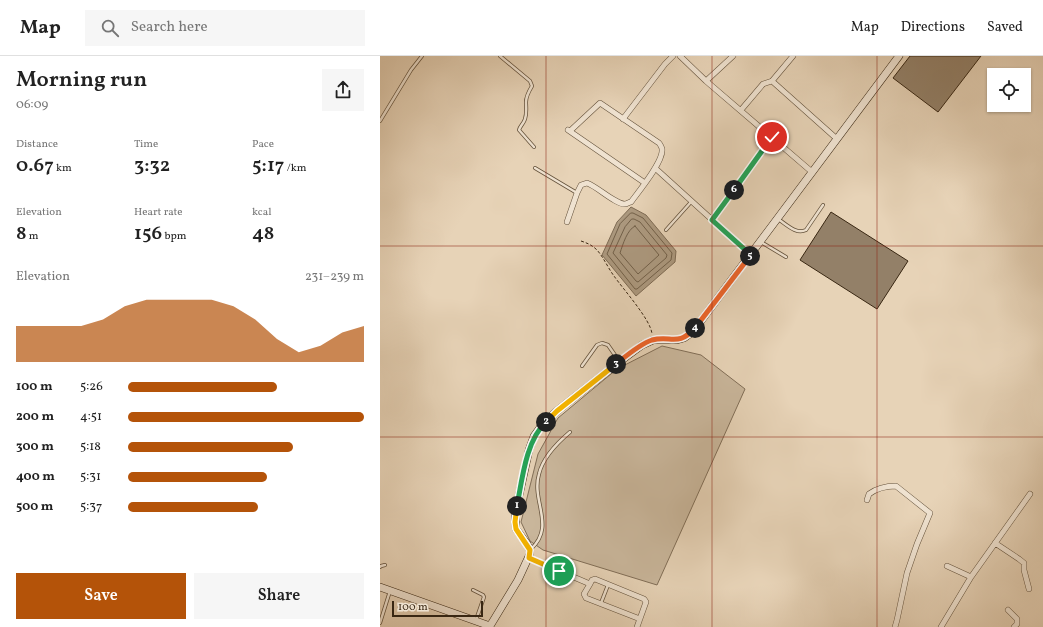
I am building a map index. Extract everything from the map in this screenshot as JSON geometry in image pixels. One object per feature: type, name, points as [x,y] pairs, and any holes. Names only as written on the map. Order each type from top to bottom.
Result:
[{"type":"street","points":[[623,119],[665,64],[673,56]]},
{"type":"street","points":[[680,56],[706,81],[812,172]]},
{"type":"street","points":[[706,81],[733,56]]},
{"type":"street","points":[[741,110],[763,84],[772,81],[793,56]]},
{"type":"street","points":[[380,587],[488,626],[518,580],[529,558],[530,550],[516,529],[515,514],[529,450],[534,436],[542,425],[557,411],[642,345],[653,340],[677,340],[684,338],[691,333],[761,242],[899,56]]},
{"type":"street","points":[[772,81],[837,139]]},
{"type":"street","points":[[568,222],[581,185],[587,183],[593,185],[618,202],[625,204],[631,202],[645,183],[655,168],[661,155],[662,148],[659,143],[600,103],[569,130],[645,183]]},
{"type":"street","points":[[712,220],[772,137]]},
{"type":"street","points":[[655,168],[751,255]]},
{"type":"street","points":[[867,500],[868,494],[873,491],[887,486],[896,486],[930,513],[916,544],[907,573],[895,627]]},
{"type":"street","points":[[941,627],[971,577],[1030,494]]},
{"type":"street","points":[[995,543],[1024,563],[1024,570],[1029,589]]},
{"type":"street","points":[[529,558],[590,584]]},
{"type":"street","points":[[947,566],[971,577]]},
{"type":"street","points":[[637,627],[640,619],[646,602],[645,600],[595,579],[592,580],[584,594],[586,598],[640,619]]},
{"type":"street","points":[[1008,610],[1017,619],[1017,624],[1014,627]]},
{"type":"lane","points":[[380,121],[407,76],[422,56]]},
{"type":"lane","points":[[500,56],[530,81],[532,86],[528,92],[526,100],[524,121],[518,130],[534,147]]},
{"type":"lane","points":[[535,168],[577,193]]},
{"type":"lane","points":[[666,230],[691,201]]},
{"type":"lane","points":[[778,219],[797,232],[802,232],[806,230],[823,205]]},
{"type":"lane","points":[[761,242],[786,257]]},
{"type":"lane","points":[[582,366],[597,345],[602,343],[608,345],[619,362]]},
{"type":"lane","points":[[530,550],[535,545],[543,530],[542,514],[537,492],[539,473],[550,453],[570,432]]},
{"type":"lane","points":[[380,567],[385,565]]},
{"type":"lane","points":[[601,603],[608,585]]},
{"type":"lane","points":[[473,590],[484,597],[476,621]]},
{"type":"lane","points":[[380,623],[390,591]]},
{"type":"path","points":[[581,241],[589,244],[600,254],[614,276],[648,321],[652,331],[653,340]]},
{"type":"shaded area","points":[[662,346],[701,355],[745,389],[657,585],[543,550],[530,541],[521,522],[538,454],[558,418],[617,369]]},
{"type":"water","points":[[631,207],[646,215],[676,251],[675,262],[636,296],[602,255],[617,222]]},
{"type":"building","points":[[910,56],[981,56],[938,112],[893,78]]},
{"type":"building","points":[[831,212],[908,261],[877,309],[800,260]]},
{"type":"route","points":[[559,571],[529,558],[530,550],[516,529],[515,514],[529,450],[534,436],[542,425],[557,411],[642,345],[653,340],[677,340],[684,338],[697,326],[751,255],[712,220],[772,137]]}]
